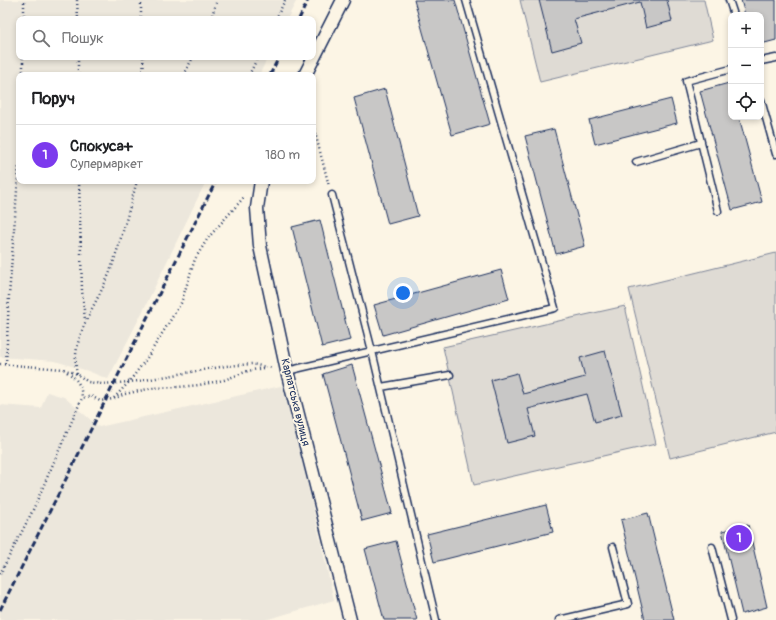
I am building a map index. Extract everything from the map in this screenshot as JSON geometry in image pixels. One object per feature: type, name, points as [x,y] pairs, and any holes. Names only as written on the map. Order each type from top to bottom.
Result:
[{"type":"street","points":[[316,53],[343,0]]},
{"type":"street","points":[[307,72],[313,60]]},
{"type":"street","name":"Карпатська вулиця","points":[[261,184],[257,208],[260,246],[288,371],[350,620]]},
{"type":"lane","points":[[288,371],[555,308],[466,0]]},
{"type":"lane","points":[[729,0],[733,12]]},
{"type":"lane","points":[[764,60],[776,58]]},
{"type":"lane","points":[[718,211],[686,82],[728,70]]},
{"type":"lane","points":[[764,111],[776,154]]},
{"type":"lane","points":[[636,162],[701,143]]},
{"type":"lane","points":[[332,195],[372,351],[436,620]]},
{"type":"lane","points":[[380,387],[450,375]]},
{"type":"lane","points":[[559,620],[628,604],[613,547]]},
{"type":"lane","points":[[712,547],[730,620]]},
{"type":"path","points":[[24,0],[24,16]]},
{"type":"path","points":[[77,0],[78,16]]},
{"type":"path","points":[[141,0],[141,16]]},
{"type":"path","points":[[277,16],[285,0]]},
{"type":"path","points":[[212,16],[217,1]]},
{"type":"path","points":[[23,60],[23,72]]},
{"type":"path","points":[[78,60],[78,72]]},
{"type":"path","points":[[143,60],[144,72]]},
{"type":"path","points":[[186,72],[192,60]]},
{"type":"path","points":[[250,72],[256,60]]},
{"type":"path","points":[[316,136],[332,195]]},
{"type":"path","points":[[6,364],[9,296],[17,184]]},
{"type":"path","points":[[79,184],[82,290],[85,320]]},
{"type":"path","points":[[77,374],[74,363],[85,320],[111,270],[136,184]]},
{"type":"path","points":[[113,399],[129,382],[146,358],[180,303],[195,259],[208,238],[247,193]]},
{"type":"path","points":[[0,364],[63,369],[77,374],[88,382],[118,384],[226,366],[252,364],[288,371]]},
{"type":"path","points":[[82,398],[91,396],[100,401],[153,388],[178,388],[198,385],[224,380],[248,371],[268,367]]},
{"type":"path","points":[[0,574],[32,512],[82,398],[81,386],[76,378],[63,369]]},
{"type":"shaded area","points":[[0,0],[297,0],[289,16],[16,16],[16,60],[266,60],[260,72],[16,72],[16,184],[205,184],[108,379],[55,361],[0,357]]},
{"type":"shaded area","points":[[520,0],[704,0],[713,40],[540,82]]},
{"type":"shaded area","points":[[776,253],[776,432],[670,458],[629,289]]},
{"type":"shaded area","points":[[625,306],[656,444],[474,485],[443,347]]},
{"type":"shaded area","points":[[285,385],[334,600],[265,620],[0,620],[0,405],[41,408],[47,392],[64,397],[99,427]]},
{"type":"building","points":[[414,0],[455,0],[490,124],[452,135]]},
{"type":"building","points":[[539,0],[667,0],[672,21],[646,28],[640,2],[574,19],[581,43],[552,51]]},
{"type":"building","points":[[741,0],[776,0],[776,40],[764,43],[764,12],[744,12]]},
{"type":"building","points":[[728,83],[728,120],[740,120],[762,202],[732,210],[700,91]]},
{"type":"building","points":[[385,89],[418,216],[388,224],[354,98]]},
{"type":"building","points":[[671,99],[677,123],[595,144],[589,120]]},
{"type":"building","points":[[554,129],[585,246],[556,254],[525,136]]},
{"type":"building","points":[[320,220],[350,340],[322,347],[292,227]]},
{"type":"building","points":[[501,270],[509,299],[383,335],[374,305]]},
{"type":"building","points":[[605,351],[622,415],[595,422],[587,394],[528,409],[535,436],[507,443],[491,380],[517,373],[523,394],[585,377],[580,358]]},
{"type":"building","points":[[352,365],[392,513],[362,521],[323,374]]},
{"type":"building","points":[[546,505],[553,532],[434,562],[427,534]]},
{"type":"building","points":[[648,513],[674,620],[645,620],[621,520]]},
{"type":"building","points":[[748,525],[767,607],[742,614],[722,531]]},
{"type":"building","points":[[396,541],[417,620],[384,620],[365,549]]},
{"type":"railway","points":[[300,16],[308,0]]},
{"type":"railway","points":[[272,72],[278,60]]},
{"type":"railway","points":[[0,610],[214,184]]},
{"type":"place","name":"Спокуса+","points":[[739,538]]}]
